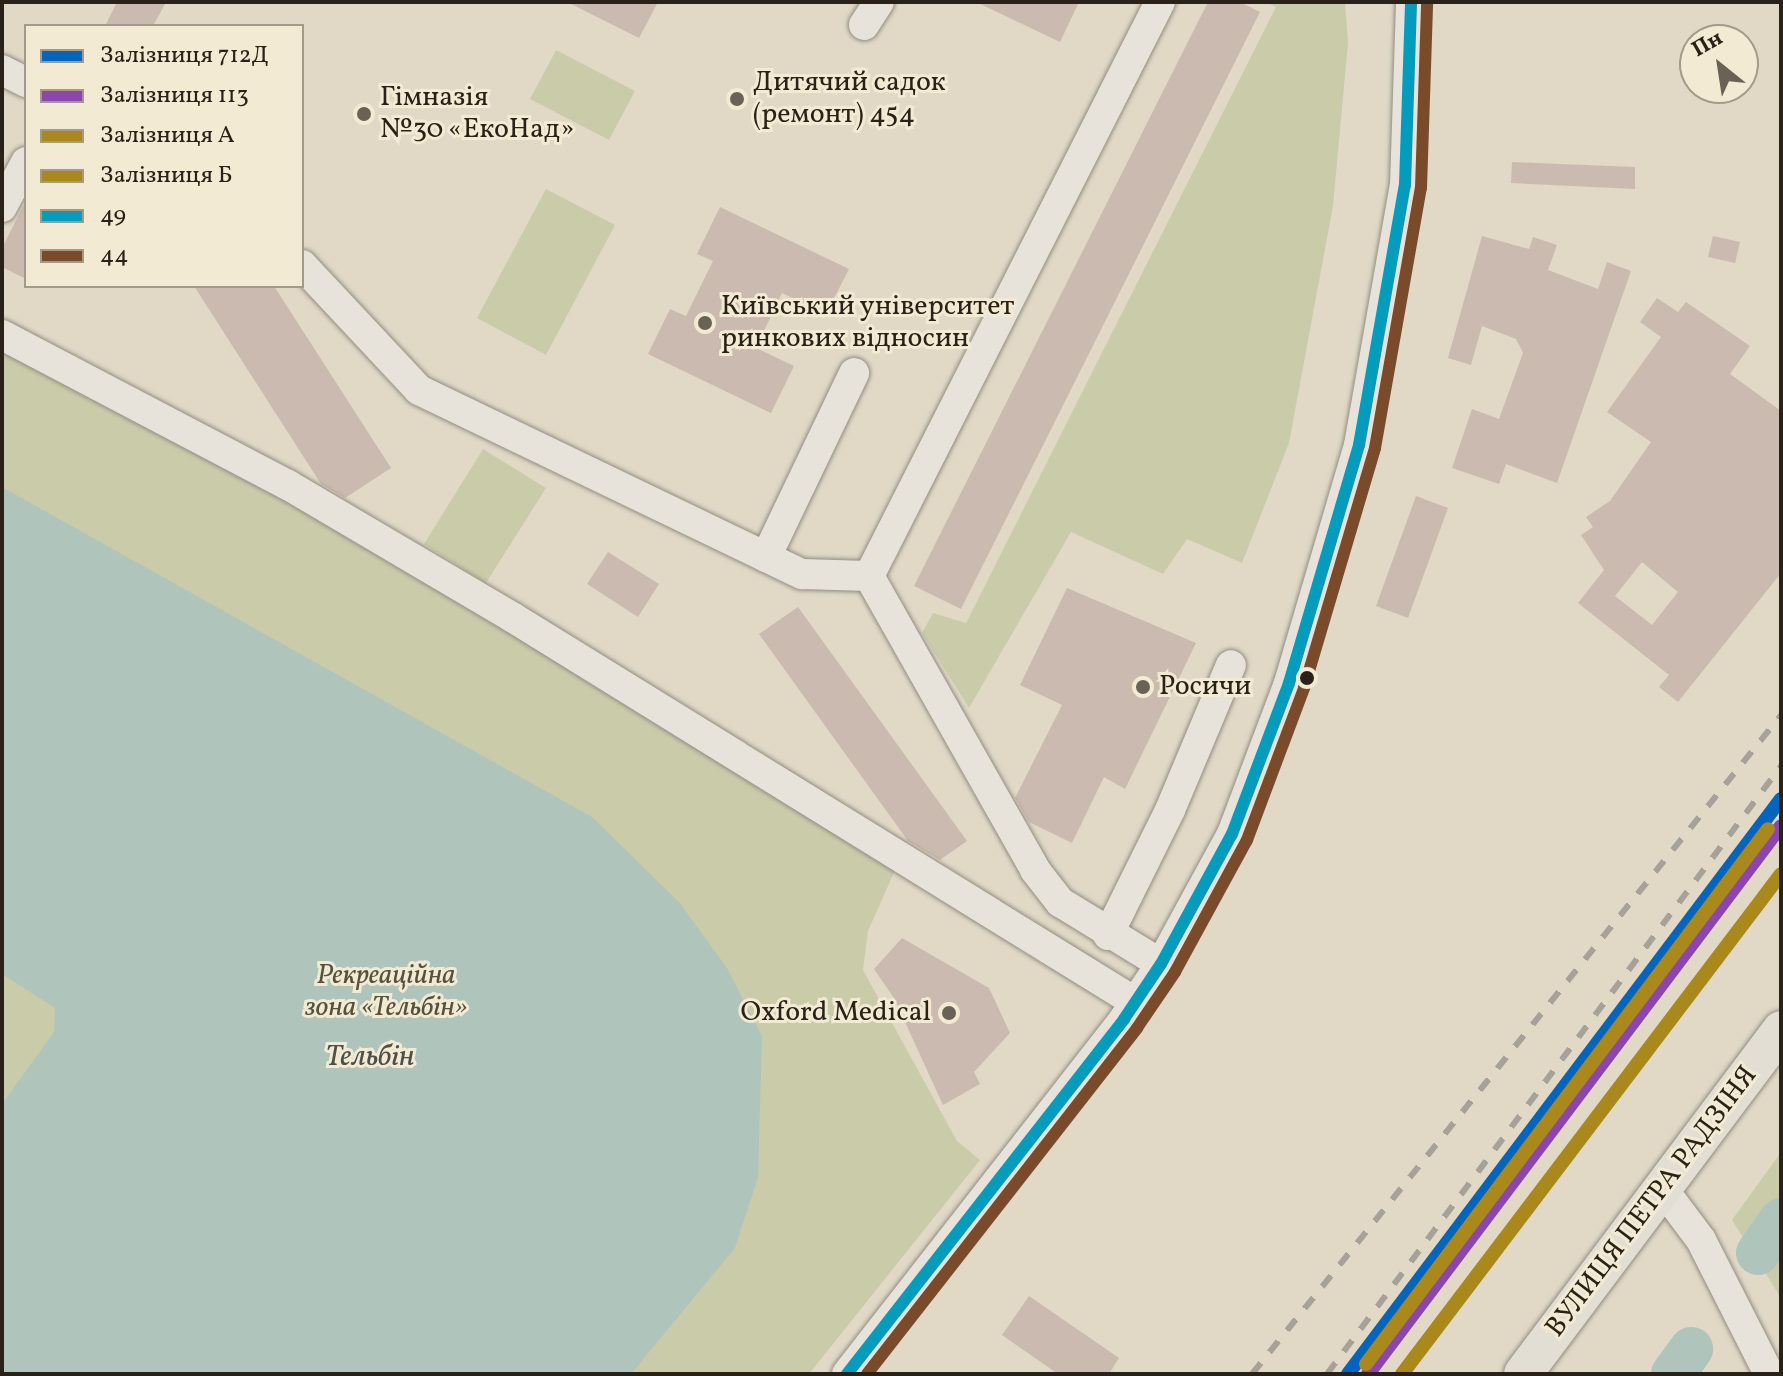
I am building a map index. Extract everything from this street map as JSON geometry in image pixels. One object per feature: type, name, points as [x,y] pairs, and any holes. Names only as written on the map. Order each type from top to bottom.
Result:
[{"type":"main road","name":"ВУЛИЦЯ ПЕТРА РАДЗІНЯ","points":[[1523,1374],[1781,1030]]},
{"type":"street","points":[[847,1374],[1130,1011],[1161,964],[1232,834],[1289,683],[1359,445],[1405,185],[1411,2]]},
{"type":"street","points":[[869,576],[1149,6]]},
{"type":"street","points":[[2,70],[24,81]]},
{"type":"street","points":[[2,207],[24,166]]},
{"type":"street","points":[[304,267],[419,390],[802,574],[869,576]]},
{"type":"street","points":[[2,335],[226,449],[314,500],[1130,1011]]},
{"type":"street","points":[[2,358],[217,467],[1130,1011]]},
{"type":"street","points":[[766,557],[854,373]]},
{"type":"street","points":[[869,576],[1035,870],[1060,902],[1108,935],[1161,964]]},
{"type":"street","points":[[1108,935],[1170,810],[1231,665]]},
{"type":"street","points":[[1662,1188],[1701,1240],[1759,1368]]},
{"type":"green space","points":[[1266,2],[1345,2],[1348,43],[1333,206],[1289,443],[1242,563],[1187,539],[1163,574],[1071,532],[969,708],[922,633],[933,613],[966,623],[1276,7]]},
{"type":"green space","points":[[556,50],[635,91],[609,140],[530,99]]},
{"type":"green space","points":[[546,189],[615,225],[546,355],[477,318]]},
{"type":"green space","name":"Тельбін","points":[[2,334],[240,459],[897,866],[868,931],[863,970],[957,1141],[980,1160],[809,1374],[2,1374]]},
{"type":"green space","points":[[483,449],[546,488],[486,583],[424,544]]},
{"type":"green space","points":[[1781,1152],[1781,1298],[1732,1220]]},
{"type":"water","name":"Тельбін","points":[[2,487],[592,817],[679,902],[727,968],[762,1036],[758,1177],[735,1248],[631,1374],[2,1374],[2,1104],[54,1032],[55,1008],[2,974]]},
{"type":"building","points":[[117,2],[166,2],[154,24],[106,24]]},
{"type":"building","points":[[567,2],[658,2],[639,38]]},
{"type":"building","points":[[976,2],[1079,2],[1060,42]]},
{"type":"building","points":[[1208,2],[1240,2],[1260,12],[961,609],[914,586]]},
{"type":"building","points":[[1512,162],[1635,167],[1635,189],[1511,183]]},
{"type":"building","points":[[24,205],[24,278],[2,267],[2,248]]},
{"type":"building","name":"Київський університет ринкових відносин","points":[[720,207],[849,269],[826,314],[782,293],[756,348],[794,366],[771,413],[648,354],[670,309],[686,316],[713,261],[697,254]]},
{"type":"building","points":[[1482,236],[1529,249],[1533,237],[1557,245],[1548,270],[1598,289],[1607,262],[1631,271],[1557,483],[1506,464],[1499,484],[1452,468],[1472,409],[1499,419],[1523,353],[1516,339],[1482,326],[1471,365],[1448,358]]},
{"type":"building","points":[[1713,236],[1740,242],[1735,263],[1708,257]]},
{"type":"building","points":[[195,288],[275,288],[391,468],[345,498],[321,484]]},
{"type":"building","points":[[1657,298],[1678,312],[1686,302],[1750,346],[1730,374],[1781,411],[1781,573],[1678,702],[1659,687],[1669,675],[1578,603],[1604,570],[1581,535],[1593,527],[1586,517],[1610,501],[1651,442],[1607,412],[1661,337],[1640,322]],"holes":[[[1642,562],[1678,592],[1652,625],[1615,596]]]},
{"type":"building","points":[[1416,496],[1448,508],[1408,618],[1376,606]]},
{"type":"building","points":[[608,552],[659,584],[638,617],[587,584]]},
{"type":"building","points":[[1067,588],[1196,643],[1125,789],[1104,777],[1072,843],[1029,822],[1015,798],[1062,705],[1020,685]]},
{"type":"building","points":[[798,607],[967,841],[940,860],[908,841],[759,634]]},
{"type":"building","name":"Oxford Medical","points":[[902,938],[989,988],[1010,1033],[974,1072],[980,1084],[943,1105],[894,998],[874,969]]},
{"type":"building","points":[[1029,1296],[1119,1358],[1109,1374],[1058,1374],[1002,1335]]},
{"type":"waterway","points":[[1758,1253],[1781,1220]]},
{"type":"waterway","points":[[1673,1374],[1691,1349]]},
{"type":"railway","points":[[1252,1374],[1781,715]]},
{"type":"railway","points":[[1327,1374],[1781,766]]},
{"type":"rail line","name":"712Д","points":[[1348,1374],[1781,799]]},
{"type":"rail line","name":"113","points":[[1368,1374],[1781,826]]},
{"type":"rail line","name":"A","points":[[1366,1364],[1768,829]]},
{"type":"rail line","name":"Б","points":[[1402,1374],[1781,874]]},
{"type":"transit line","name":"49","points":[[847,1374],[1124,1019],[1161,964],[1232,834],[1289,683],[1359,445],[1405,185],[1411,2]]},
{"type":"transit line","name":"44","points":[[867,1374],[1137,1028],[1175,972],[1247,840],[1304,688],[1375,448],[1421,188],[1427,3]]},
{"type":"place","name":"Дитячий садок (ремонт) 454","points":[[737,99]]},
{"type":"place","name":"Гімназія №30 «ЕкоНад»","points":[[364,114]]},
{"type":"place","name":"Київський університет ринкових відносин","points":[[705,323]]},
{"type":"place","name":"Росичи","points":[[1143,687]]},
{"type":"place","name":"Oxford Medical","points":[[949,1013]]},
{"type":"park label","name":"Рекреаційна зона «Тельбін»","points":[[386,992]]}]
